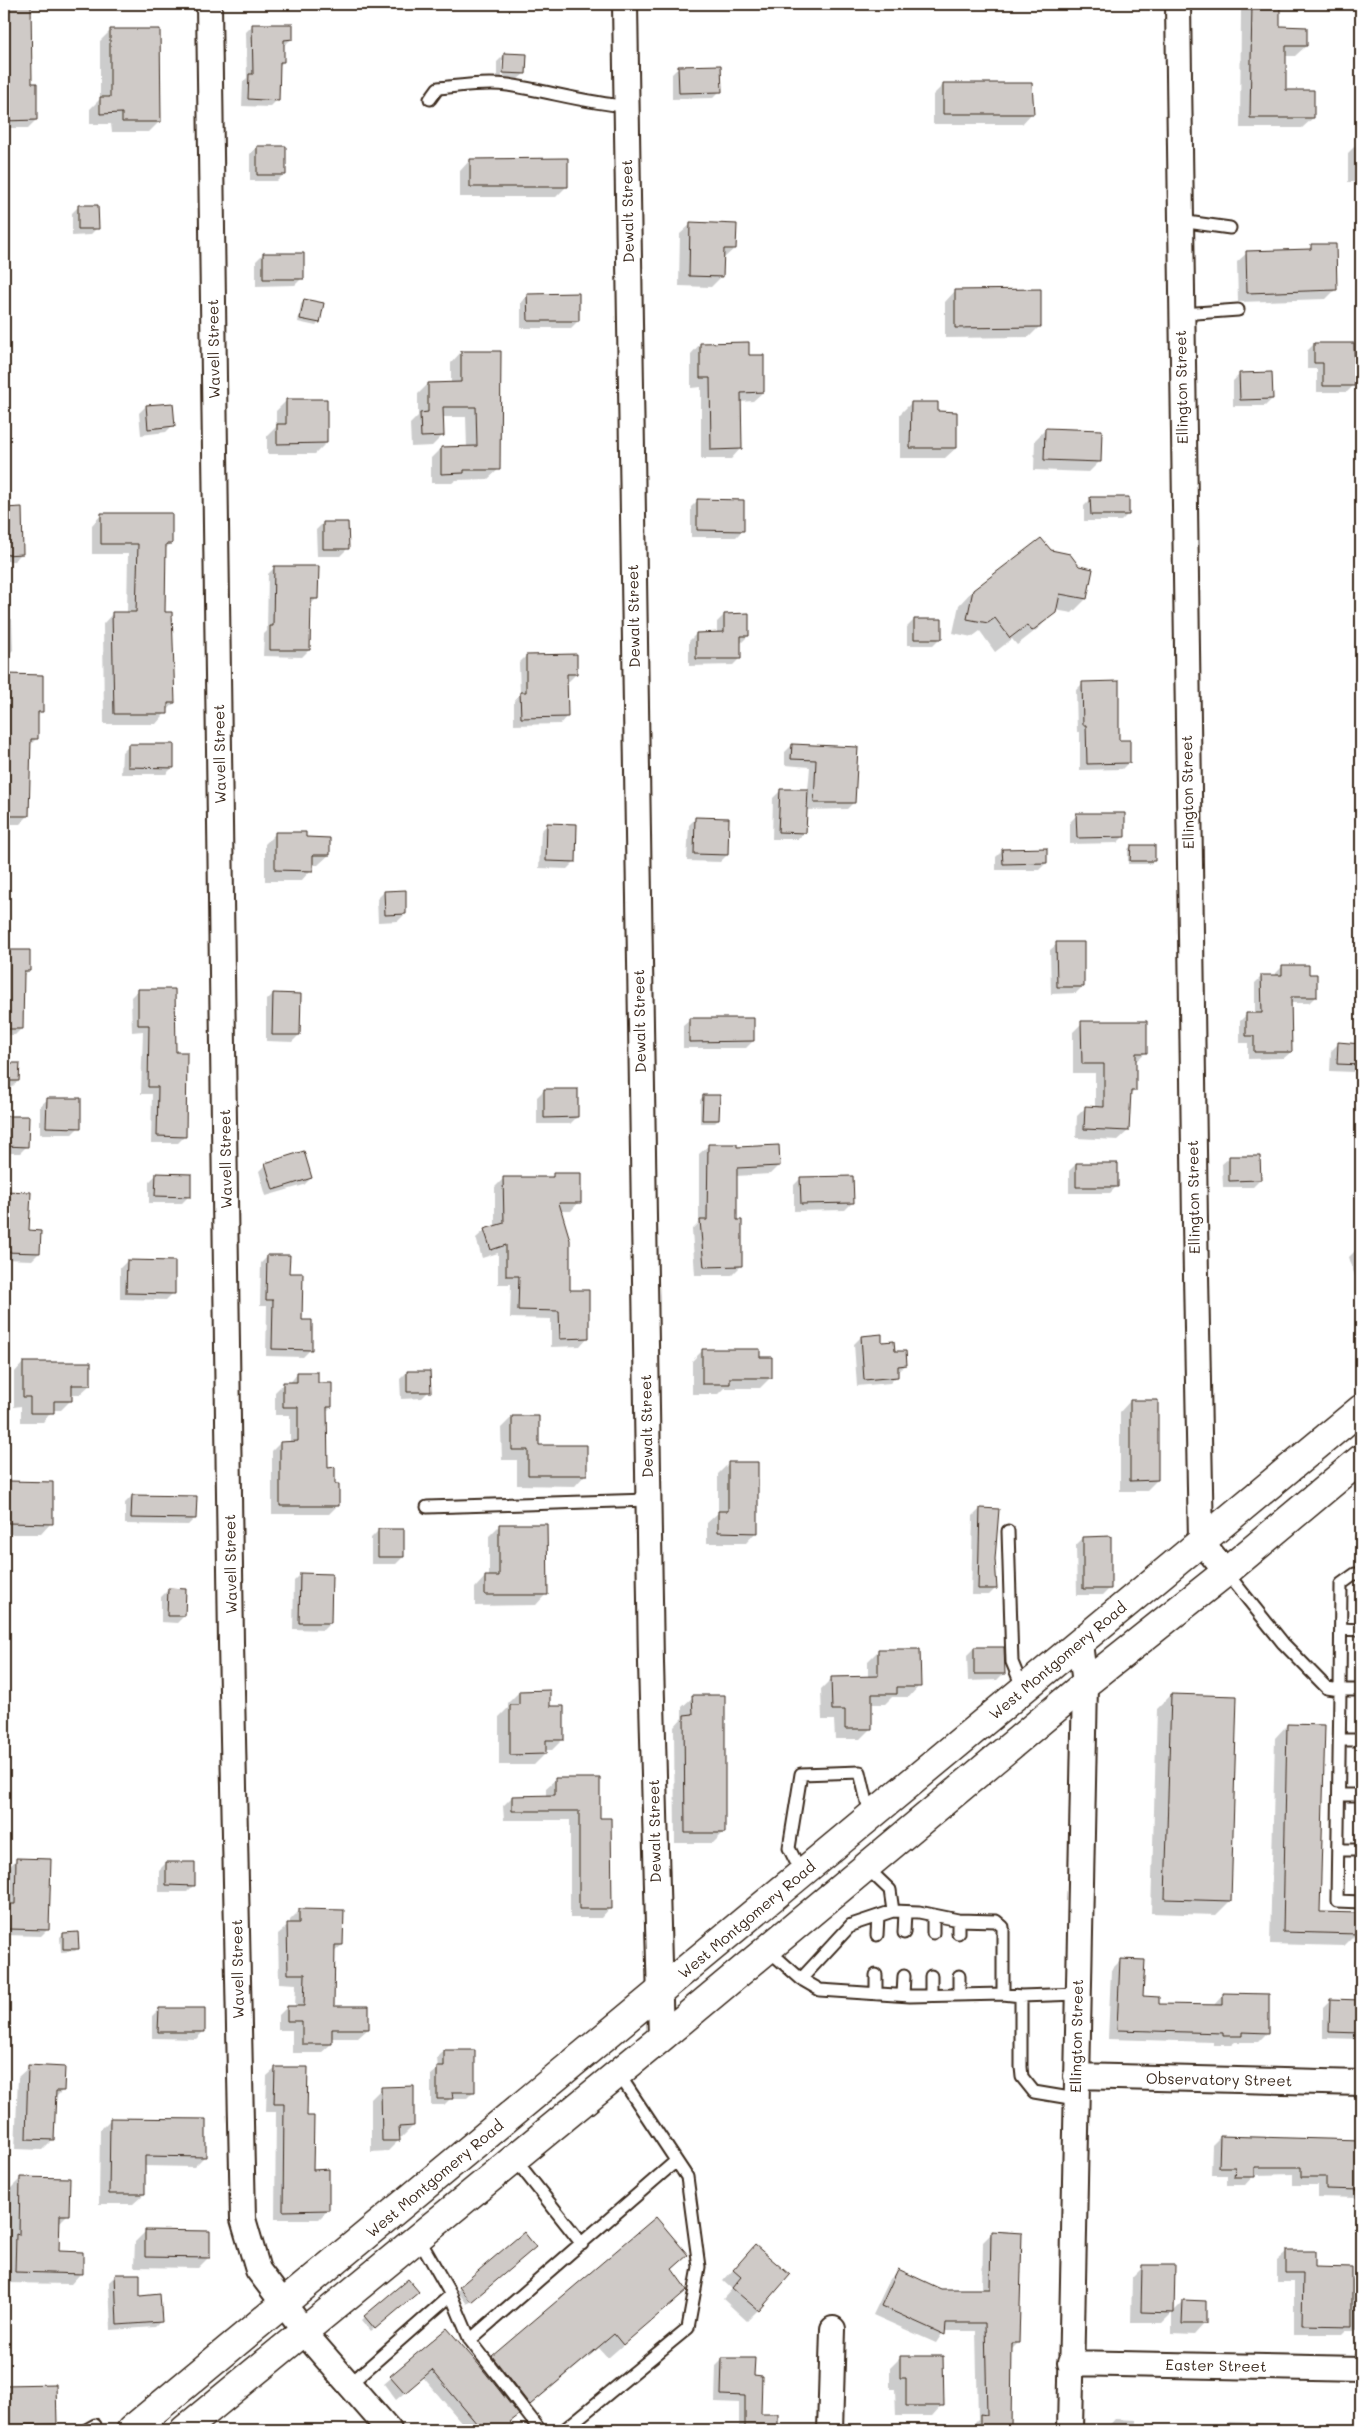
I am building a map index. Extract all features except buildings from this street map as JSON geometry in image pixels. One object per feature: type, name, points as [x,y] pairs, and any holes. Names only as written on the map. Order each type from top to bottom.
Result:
[{"type":"main road","name":"West Montgomery Road","points":[[131,2430],[1361,1409]]},
{"type":"main road","points":[[184,2430],[661,2038],[1085,1684],[1226,1572],[1361,1459]]},
{"type":"street","name":"Wavell Street","points":[[209,4],[232,1653],[242,2219],[258,2270],[282,2304],[389,2430]]},
{"type":"street","name":"Dewalt Street","points":[[625,4],[648,1500],[661,2038]]},
{"type":"street","name":"Ellington Street","points":[[1178,4],[1201,1541]]},
{"type":"street","points":[[1201,1541],[1226,1572]]},
{"type":"street","name":"Ellington Street","points":[[1070,2430],[1085,1684],[1080,1643]]},
{"type":"street","name":"Observatory Street","points":[[1076,2088],[1361,2083]]},
{"type":"street","points":[[830,2430],[833,2330]]},
{"type":"street","name":"Easter Street","points":[[1070,2363],[1361,2369]]},
{"type":"lane","points":[[430,99],[438,88],[477,84],[506,85],[596,104],[626,106]]},
{"type":"lane","points":[[1180,220],[1230,228]]},
{"type":"lane","points":[[1182,314],[1238,310]]},
{"type":"lane","points":[[427,1507],[648,1500]]},
{"type":"lane","points":[[1008,1531],[1012,1662],[1023,1690]]},
{"type":"lane","points":[[1226,1572],[1283,1643],[1326,1688],[1361,1690]]},
{"type":"lane","points":[[1361,1574],[1354,1574],[1341,1584],[1338,1850],[1338,1901],[1361,1902]]},
{"type":"lane","points":[[1341,1630],[1361,1630]]},
{"type":"lane","points":[[1340,1740],[1361,1740]]},
{"type":"lane","points":[[802,1874],[788,1848],[801,1774],[860,1772],[871,1817]]},
{"type":"lane","points":[[1339,1795],[1361,1795]]},
{"type":"lane","points":[[1338,1850],[1361,1850]]},
{"type":"lane","points":[[866,1867],[890,1890],[899,1911],[904,1933]]},
{"type":"lane","points":[[802,1979],[851,1925],[899,1911],[919,1912],[958,1920],[996,1921],[1003,1927],[1003,1994]]},
{"type":"lane","points":[[877,1935],[878,1916]]},
{"type":"lane","points":[[933,1916],[933,1933]]},
{"type":"lane","points":[[958,1920],[958,1933]]},
{"type":"lane","points":[[767,1949],[802,1979],[820,1990],[903,1995],[1003,1994],[1021,1996],[1078,1994]]},
{"type":"lane","points":[[876,1975],[876,1994]]},
{"type":"lane","points":[[903,1995],[904,1976]]},
{"type":"lane","points":[[930,1995],[931,1976]]},
{"type":"lane","points":[[958,1976],[959,1995]]},
{"type":"lane","points":[[1021,1996],[1022,2077],[1034,2092],[1076,2088]]},
{"type":"lane","points":[[564,2430],[688,2328],[699,2267],[687,2176],[618,2073]]},
{"type":"lane","points":[[514,2158],[582,2244]]},
{"type":"lane","points":[[470,2340],[676,2161]]},
{"type":"lane","points":[[418,2237],[451,2295],[470,2340],[540,2430]]},
{"type":"lane","points":[[350,2384],[451,2295]]}]
